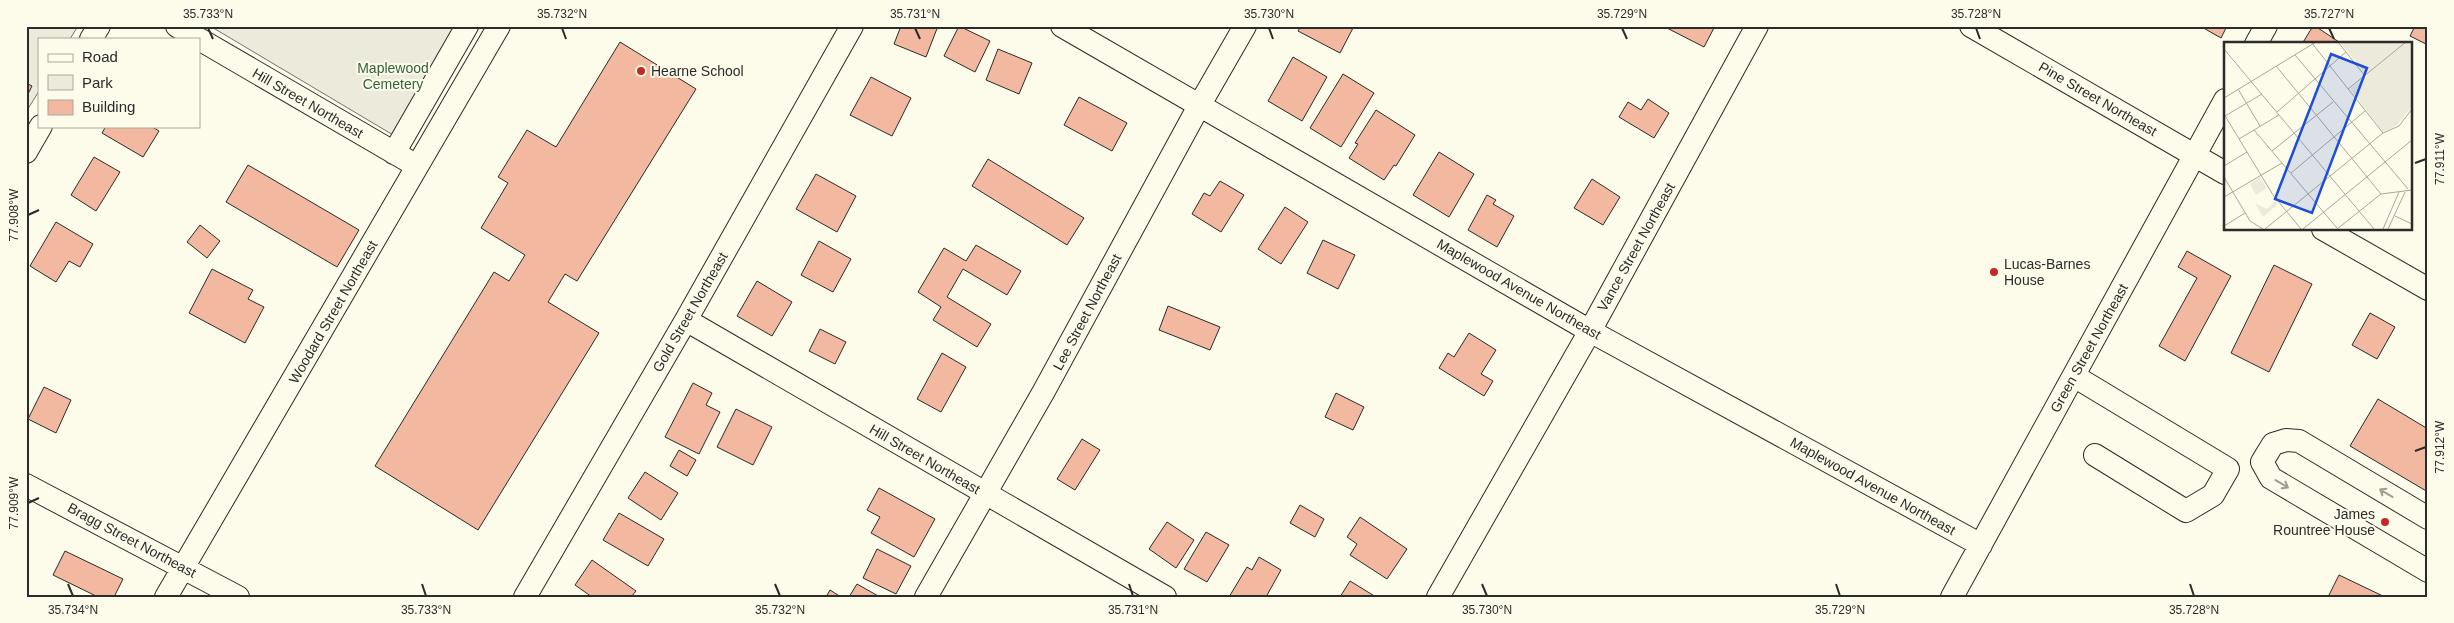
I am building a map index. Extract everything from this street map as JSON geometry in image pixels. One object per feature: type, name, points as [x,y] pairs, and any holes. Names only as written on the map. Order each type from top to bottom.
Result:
[{"type":"street","points":[[92,38],[99,26]]},
{"type":"street","name":"Hill Street Northeast","points":[[176,26],[196,38]]},
{"type":"street","points":[[394,153],[467,26]]},
{"type":"street","name":"Woodard Street Northeast","points":[[166,597],[499,26]]},
{"type":"street","name":"Gold Street Northeast","points":[[525,597],[686,320],[852,26]]},
{"type":"street","name":"Maplewood Avenue Northeast","points":[[1062,26],[1590,330],[1981,545]]},
{"type":"street","name":"Lee Street Northeast","points":[[926,597],[1044,391],[1199,106],[1245,26]]},
{"type":"street","name":"Vance Street Northeast","points":[[1438,597],[1590,330],[1758,26]]},
{"type":"street","name":"Pine Street Northeast","points":[[1971,26],[2224,172]]},
{"type":"street","points":[[2257,42],[2266,26]]},
{"type":"street","name":"Hill Street Northeast","points":[[200,40],[417,166]]},
{"type":"street","name":"Green Street Northeast","points":[[1952,597],[2224,102]]},
{"type":"street","points":[[26,152],[40,128]]},
{"type":"street","points":[[2325,230],[2428,289]]},
{"type":"street","name":"Hill Street Northeast","points":[[686,320],[1165,597]]},
{"type":"street","points":[[2074,376],[2228,469],[2262,462],[2272,444],[2286,440],[2299,441],[2428,518]]},
{"type":"street","points":[[2094,455],[2186,511],[2212,495],[2228,469]]},
{"type":"street","points":[[2262,462],[2271,478],[2428,571]]},
{"type":"street","name":"Bragg Street Northeast","points":[[26,485],[238,597]]},
{"type":"green space","points":[[26,26],[78,26],[71,38],[38,38],[38,93],[26,112]]},
{"type":"green space","name":"Maplewood Cemetery","points":[[210,26],[480,26],[410,145]]},
{"type":"building","points":[[901,26],[938,26],[926,57],[894,44]]},
{"type":"building","points":[[959,26],[990,41],[975,72],[944,56]]},
{"type":"building","points":[[1301,26],[1350,26],[1353,28],[1340,53],[1298,31]]},
{"type":"building","points":[[1663,26],[1715,26],[1704,47]]},
{"type":"building","points":[[2200,26],[2227,26],[2221,38]]},
{"type":"building","points":[[2313,26],[2315,26],[2339,42],[2303,42]]},
{"type":"building","points":[[2415,26],[2428,26],[2428,45],[2410,36]]},
{"type":"building","points":[[620,42],[696,89],[577,281],[565,274],[548,302],[599,333],[478,530],[375,466],[494,272],[509,281],[525,255],[481,228],[508,183],[498,177],[527,130],[556,147]]},
{"type":"building","points":[[998,49],[1032,63],[1019,94],[986,80]]},
{"type":"building","points":[[1293,57],[1327,77],[1302,121],[1268,101]]},
{"type":"building","points":[[1343,74],[1374,93],[1341,147],[1310,128]]},
{"type":"building","points":[[871,77],[911,98],[892,136],[850,115]]},
{"type":"building","points":[[26,83],[32,86],[26,98]]},
{"type":"building","points":[[1079,97],[1127,123],[1112,151],[1064,125]]},
{"type":"building","points":[[1648,99],[1669,113],[1654,138],[1619,117],[1628,102],[1641,110]]},
{"type":"building","points":[[1376,110],[1415,135],[1396,166],[1394,165],[1384,180],[1349,158],[1358,144],[1355,143]]},
{"type":"building","points":[[105,128],[154,128],[159,131],[143,157],[102,133]]},
{"type":"building","points":[[1439,152],[1474,174],[1449,217],[1413,195]]},
{"type":"building","points":[[94,157],[120,172],[96,211],[71,195]]},
{"type":"building","points":[[988,159],[1084,218],[1067,245],[972,186]]},
{"type":"building","points":[[248,165],[359,230],[337,267],[226,202]]},
{"type":"building","points":[[816,174],[856,196],[837,232],[796,209]]},
{"type":"building","points":[[1592,179],[1620,197],[1603,225],[1574,208]]},
{"type":"building","points":[[1220,181],[1244,195],[1221,232],[1192,214],[1204,193],[1210,196]]},
{"type":"building","points":[[1487,195],[1496,200],[1493,204],[1514,216],[1497,247],[1468,230]]},
{"type":"building","points":[[1285,207],[1308,222],[1281,264],[1258,249]]},
{"type":"building","points":[[56,222],[93,244],[80,267],[69,261],[56,282],[30,266]]},
{"type":"building","points":[[200,225],[220,241],[207,258],[187,242]]},
{"type":"building","points":[[1323,240],[1355,255],[1338,289],[1307,273]]},
{"type":"building","points":[[819,241],[851,259],[833,292],[801,275]]},
{"type":"building","points":[[976,245],[1021,271],[1007,295],[963,269],[947,297],[991,324],[977,347],[933,320],[941,307],[918,292],[944,248],[966,261]]},
{"type":"building","points":[[2187,251],[2231,276],[2185,361],[2159,346],[2197,278],[2178,267]]},
{"type":"building","points":[[2274,265],[2312,284],[2269,372],[2231,353]]},
{"type":"building","points":[[212,269],[253,290],[248,299],[264,307],[245,343],[189,313]]},
{"type":"building","points":[[757,281],[792,302],[772,336],[737,316]]},
{"type":"building","points":[[1168,306],[1220,327],[1210,350],[1159,330]]},
{"type":"building","points":[[2370,313],[2395,327],[2377,359],[2352,345]]},
{"type":"building","points":[[820,329],[846,342],[835,364],[809,351]]},
{"type":"building","points":[[1469,333],[1496,350],[1481,374],[1493,381],[1484,396],[1439,368],[1448,353],[1454,357]]},
{"type":"building","points":[[942,353],[966,367],[941,412],[917,399]]},
{"type":"building","points":[[693,383],[712,393],[706,405],[720,412],[699,454],[665,437]]},
{"type":"building","points":[[44,387],[71,400],[56,433],[28,419]]},
{"type":"building","points":[[1336,393],[1364,407],[1353,430],[1325,417]]},
{"type":"building","points":[[2378,399],[2428,429],[2428,492],[2350,446]]},
{"type":"building","points":[[736,409],[772,427],[753,465],[717,447]]},
{"type":"building","points":[[1082,439],[1100,450],[1075,490],[1057,479]]},
{"type":"building","points":[[679,450],[696,460],[687,476],[670,466]]},
{"type":"building","points":[[645,472],[678,493],[661,520],[628,498]]},
{"type":"building","points":[[879,488],[935,519],[914,557],[871,533],[880,517],[867,510]]},
{"type":"building","points":[[1300,505],[1324,519],[1315,537],[1290,523]]},
{"type":"building","points":[[619,513],[664,539],[648,566],[603,540]]},
{"type":"building","points":[[1360,517],[1407,549],[1387,579],[1350,555],[1357,544],[1347,537]]},
{"type":"building","points":[[1167,522],[1194,540],[1176,568],[1149,549]]},
{"type":"building","points":[[1206,532],[1229,545],[1207,582],[1184,569]]},
{"type":"building","points":[[877,549],[911,566],[896,594],[863,578]]},
{"type":"building","points":[[65,551],[123,579],[114,597],[98,597],[53,575]]},
{"type":"building","points":[[1259,557],[1281,570],[1266,597],[1229,597],[1247,567],[1252,570]]},
{"type":"building","points":[[592,560],[636,591],[631,597],[592,597],[575,585]]},
{"type":"building","points":[[2339,575],[2385,597],[2328,597]]},
{"type":"building","points":[[1350,581],[1376,597],[1340,597]]},
{"type":"building","points":[[857,584],[880,597],[849,597]]},
{"type":"building","points":[[830,590],[841,597],[826,597]]},
{"type":"place","name":"Hearne School","points":[[641,71]]},
{"type":"place","name":"Lucas-Barnes House","points":[[1994,272]]},
{"type":"place","name":"James Rountree House","points":[[2385,522]]}]
